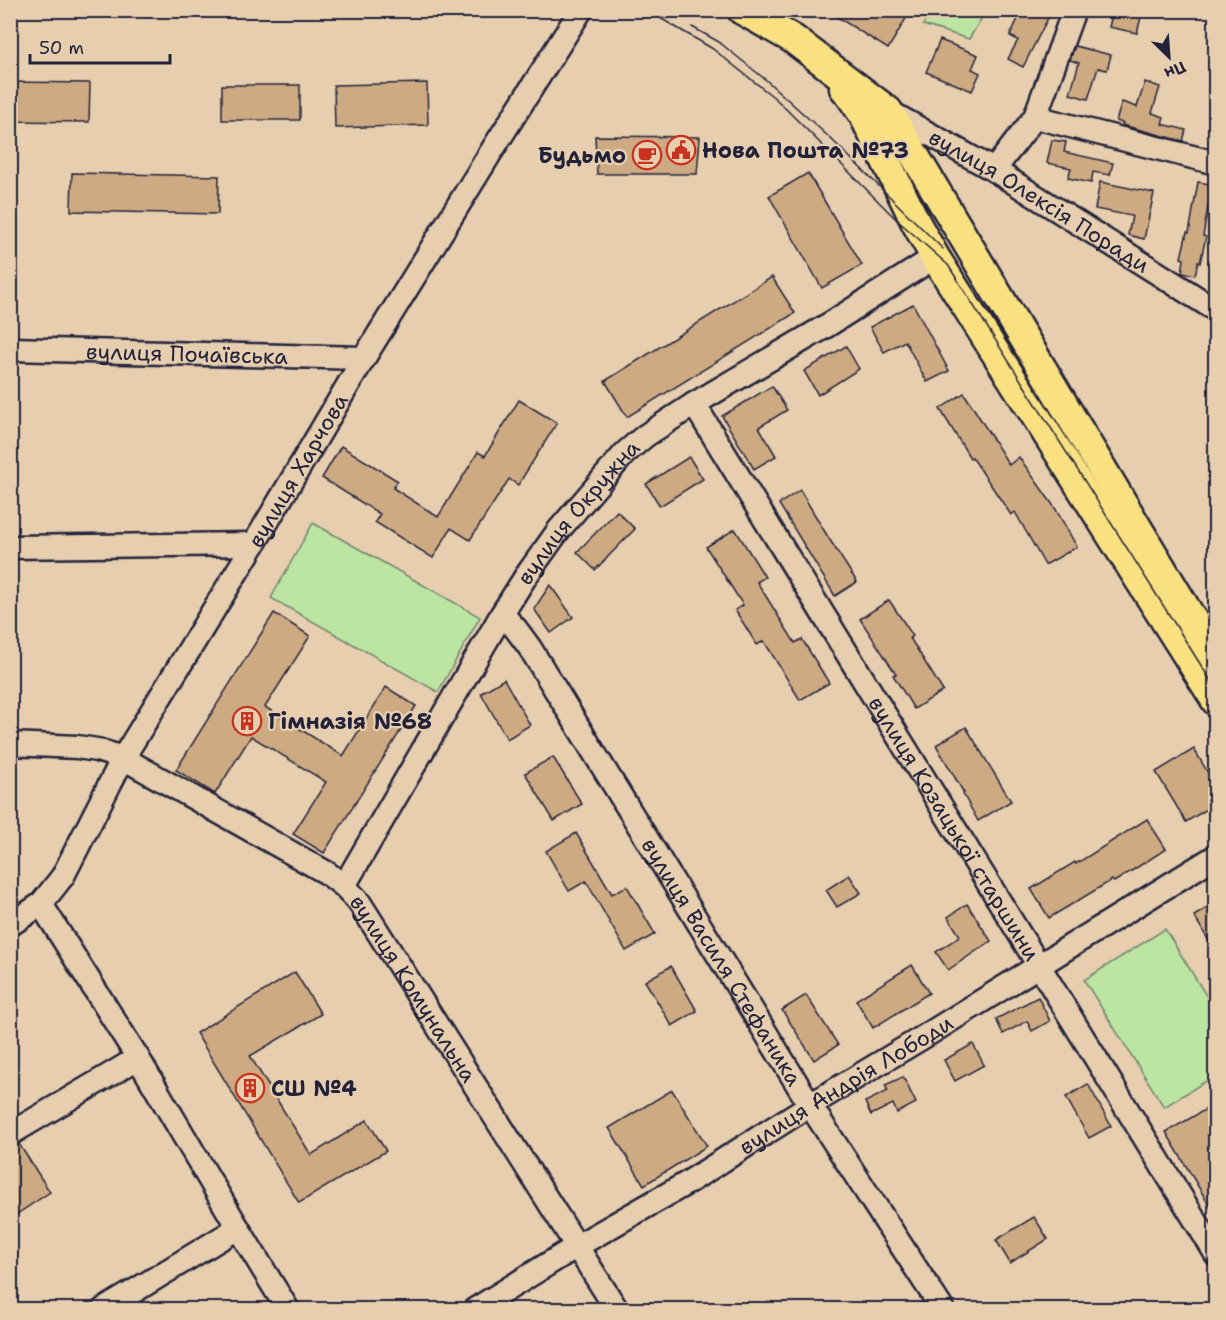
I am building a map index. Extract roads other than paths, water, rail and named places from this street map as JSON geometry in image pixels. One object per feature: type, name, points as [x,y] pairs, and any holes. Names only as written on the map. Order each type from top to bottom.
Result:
[{"type":"main road","name":"вулиця Олексія Поради","points":[[742,10],[793,39],[888,111]]},
{"type":"main road","points":[[793,39],[850,95],[863,114],[935,257],[1215,701]]},
{"type":"main road","points":[[888,111],[1215,659]]},
{"type":"street","name":"вулиця Харчова","points":[[10,925],[41,904],[63,876],[123,758],[364,358],[581,10]]},
{"type":"street","points":[[994,170],[1035,117],[1074,10]]},
{"type":"street","name":"вулиця Олексія Поради","points":[[888,111],[994,170],[1215,310]]},
{"type":"street","points":[[1035,117],[1215,163]]},
{"type":"street","name":"вулиця Окружна","points":[[344,886],[526,576],[558,531],[625,453],[645,436],[694,404],[828,325],[935,257]]},
{"type":"street","name":"вулиця Почаївська","points":[[10,349],[364,358]]},
{"type":"street","name":"вулиця Козацької старшини","points":[[694,404],[1040,965],[1215,1254]]},
{"type":"street","points":[[10,547],[254,544]]},
{"type":"street","name":"вулиця Василя Стефаника","points":[[502,614],[530,648],[810,1105],[943,1310]]},
{"type":"street","name":"вулиця Комунальна","points":[[10,744],[77,747],[123,758],[327,873],[344,886],[358,902],[617,1310]]},
{"type":"street","name":"вулиця Андрія Лободи","points":[[474,1310],[577,1246],[687,1183],[1215,856]]},
{"type":"street","points":[[41,904],[138,1059],[288,1310]]},
{"type":"street","points":[[10,1134],[138,1059]]},
{"type":"street","points":[[103,1310],[238,1228]]},
{"type":"tram line","points":[[630,10],[655,15],[713,49],[776,99],[896,219],[948,265],[1216,689]]},
{"type":"tram line","points":[[692,27],[719,42],[766,80],[830,138],[943,249]]},
{"type":"place","name":"Нова Пошта №73","points":[[681,150]]},
{"type":"place","name":"Будьмо","points":[[647,155]]},
{"type":"place","name":"Гімназія №68","points":[[247,721]]},
{"type":"place","name":"СШ №4","points":[[250,1088]]}]
